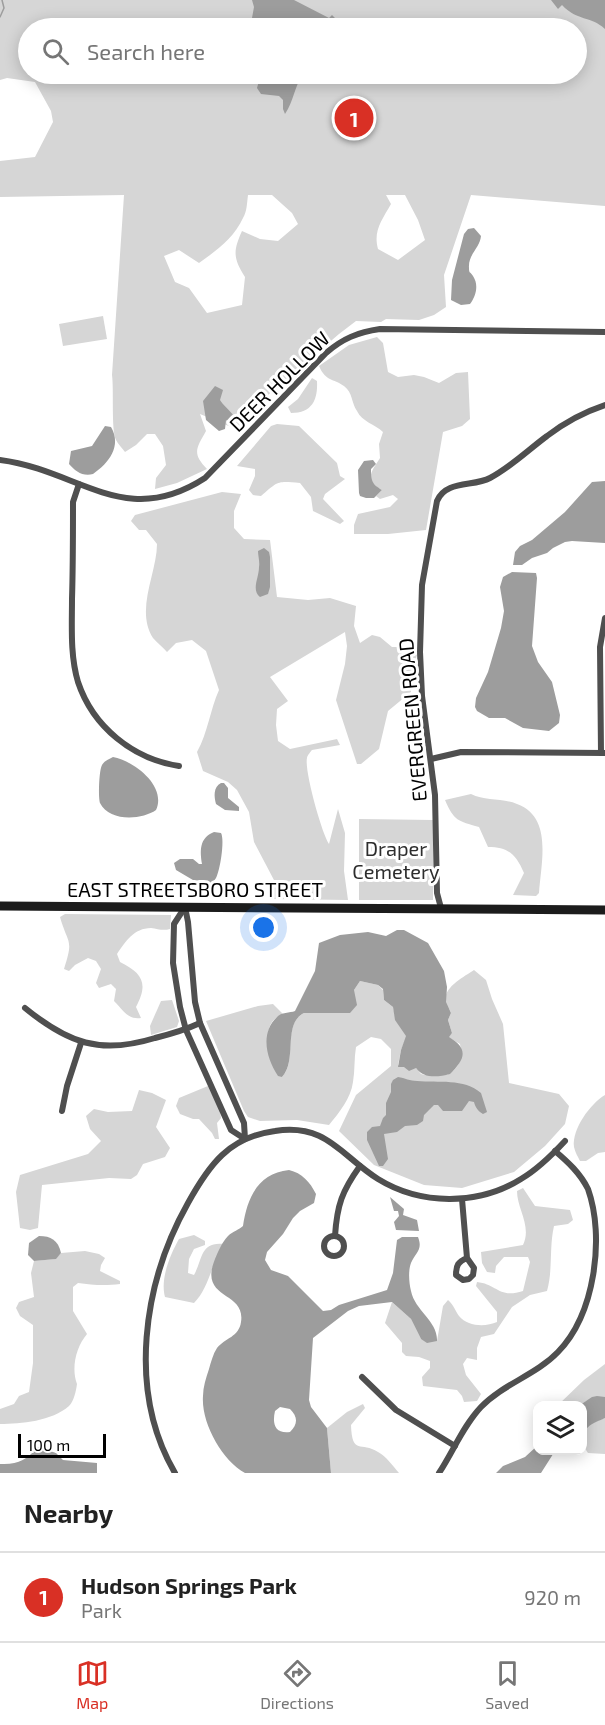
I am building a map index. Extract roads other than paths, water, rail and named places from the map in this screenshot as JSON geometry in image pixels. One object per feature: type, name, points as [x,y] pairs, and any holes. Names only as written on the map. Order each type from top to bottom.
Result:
[{"type":"main road","name":"EAST STREETSBORO STREET","points":[[0,906],[605,910]]},
{"type":"street","name":"DEER HOLLOW","points":[[0,460],[37,467],[105,494],[135,500],[167,497],[191,488],[206,478],[326,353],[339,342],[366,331],[380,329],[605,332]]},
{"type":"street","name":"EVERGREEN ROAD","points":[[441,908],[437,893],[435,795],[422,696],[421,608],[422,585],[437,501],[448,488],[478,483],[510,466],[568,421],[605,405]]},
{"type":"street","points":[[80,484],[73,502],[72,640],[78,682],[93,713],[121,742],[138,753],[160,762],[179,766]]},
{"type":"street","points":[[431,759],[461,753],[603,753],[600,647],[605,618]]},
{"type":"street","points":[[185,907],[189,922],[195,1002],[200,1023],[244,1123],[245,1138]]},
{"type":"street","points":[[185,907],[174,924],[173,963],[186,1030],[231,1130],[245,1138]]},
{"type":"street","points":[[25,1008],[58,1032],[81,1043],[120,1046],[186,1030],[200,1023]]},
{"type":"street","points":[[62,1111],[67,1086],[81,1043]]},
{"type":"street","points":[[175,1473],[157,1435],[148,1395],[147,1349],[152,1300],[167,1246],[198,1184],[212,1164],[245,1138],[276,1130],[307,1133],[331,1142],[377,1179],[412,1194],[436,1198],[462,1198],[490,1193],[513,1184],[528,1175],[565,1141]]},
{"type":"street","points":[[439,1473],[473,1416],[499,1392],[538,1370],[549,1361],[569,1340],[588,1304],[595,1278],[597,1254],[595,1210],[588,1189],[574,1169],[555,1151]]},
{"type":"street","points":[[335,1236],[336,1215],[340,1199],[360,1166]]},
{"type":"street","points":[[462,1198],[466,1258]]},
{"type":"street","points":[[597,1254],[605,1254]]},
{"type":"street","points":[[362,1377],[396,1410],[455,1446]]},
{"type":"waterway","points":[[0,17],[4,8],[2,0]]},
{"type":"place","name":"Hudson Springs Park","points":[[354,118]]},
{"type":"park label","name":"Draper Cemetery","points":[[396,860]]}]
